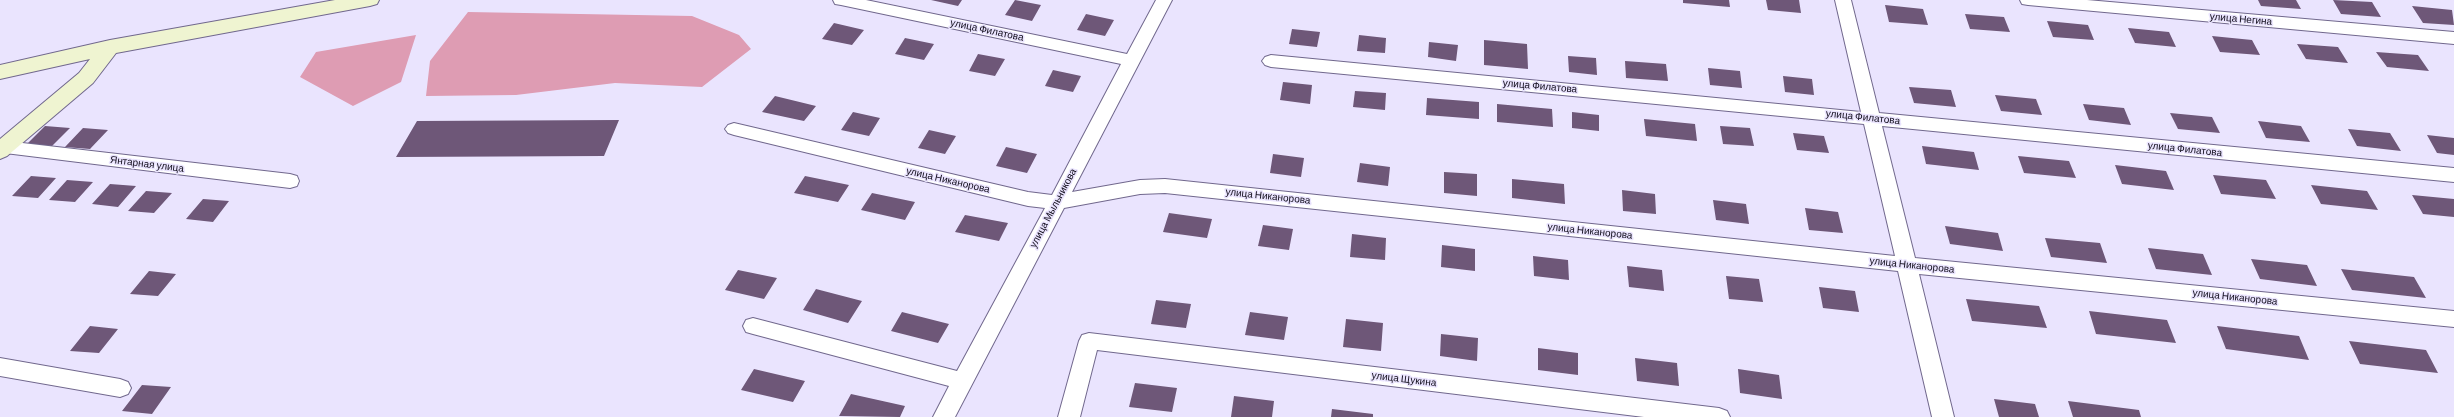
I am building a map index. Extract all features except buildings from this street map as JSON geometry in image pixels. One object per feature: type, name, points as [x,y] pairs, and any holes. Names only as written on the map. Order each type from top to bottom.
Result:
[{"type":"street","points":[[0,72],[110,48],[370,0]]},
{"type":"street","name":"улица Филатова","points":[[840,0],[1133,61]]},
{"type":"street","name":"улица Мыльникова","points":[[944,417],[1056,202],[1133,61],[1164,0]]},
{"type":"street","points":[[1843,0],[1905,264],[1943,417]]},
{"type":"street","name":"улица Негина","points":[[2028,0],[2454,38]]},
{"type":"street","points":[[2,149],[86,78],[110,48]]},
{"type":"street","name":"улица Филатова","points":[[1271,61],[2454,175]]},
{"type":"street","name":"улица Никанорова","points":[[734,129],[1028,199],[1056,202],[1140,187],[1165,186],[1905,264],[2454,319]]},
{"type":"street","name":"Янтарная улица","points":[[2,149],[290,181]]},
{"type":"street","points":[[753,326],[962,381]]},
{"type":"street","name":"улица Щукина","points":[[1069,417],[1089,341],[1719,417]]},
{"type":"street","points":[[0,367],[120,388]]},
{"type":"shaded area","points":[[468,12],[692,16],[739,35],[751,49],[702,87],[615,83],[516,95],[426,96],[430,61]]},
{"type":"shaded area","points":[[416,35],[401,82],[353,106],[300,77],[316,52]]}]
